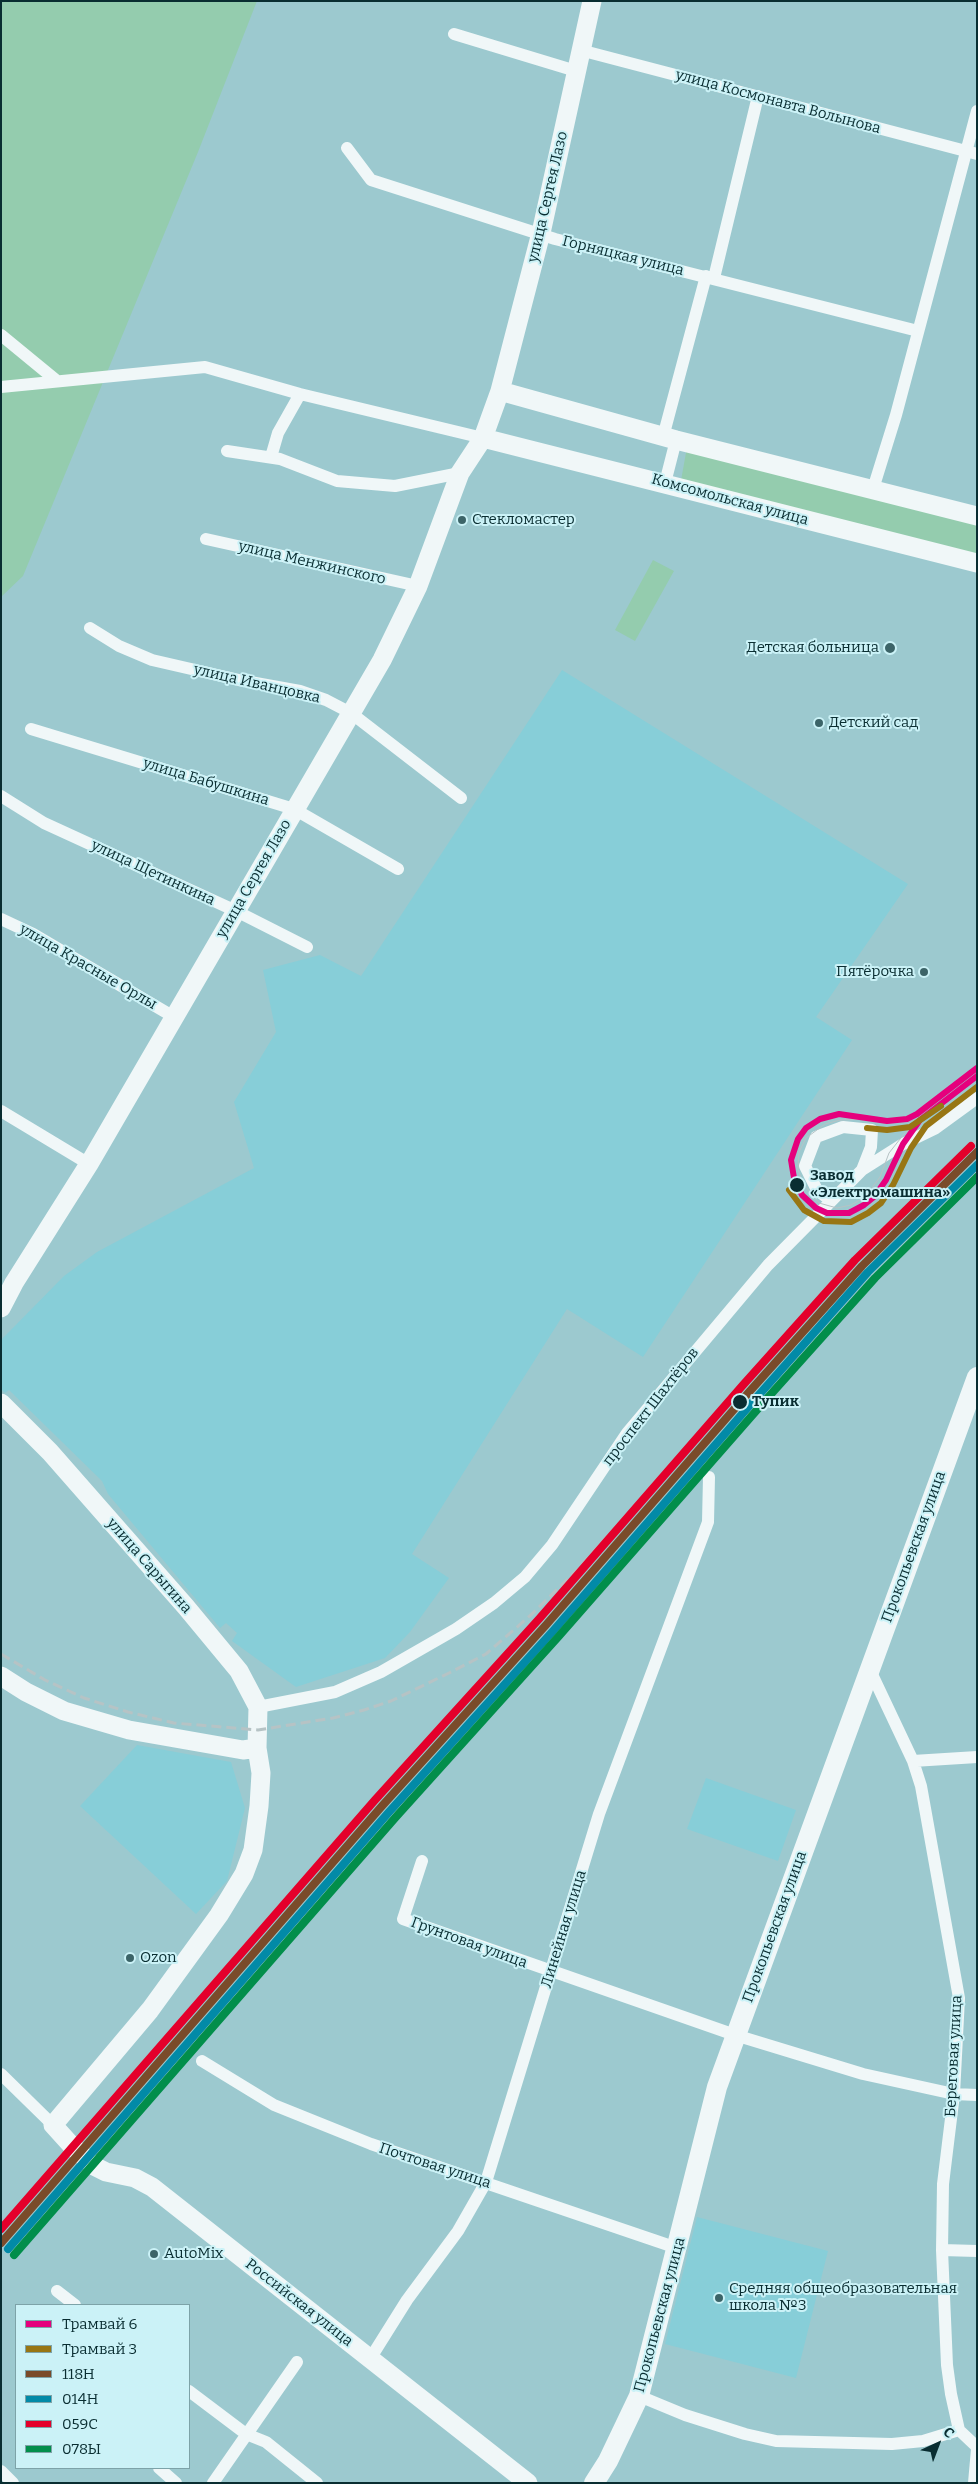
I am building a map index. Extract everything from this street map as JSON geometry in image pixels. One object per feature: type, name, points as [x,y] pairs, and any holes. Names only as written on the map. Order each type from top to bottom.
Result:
[{"type":"main road","name":"улица Сергея Лазо","points":[[1,1308],[14,1283],[89,1164],[382,660],[418,586],[460,473],[483,438],[500,391],[541,232],[592,1]]},
{"type":"main road","points":[[500,391],[670,438],[977,516]]},
{"type":"main road","name":"Комсомольская улица","points":[[483,438],[977,563]]},
{"type":"main road","name":"Прокопьевская улица","points":[[594,2483],[608,2461],[639,2396],[717,2088],[977,1377]]},
{"type":"main road","name":"улица Сарыгина","points":[[1,1403],[50,1452],[186,1607],[239,1671],[258,1707],[259,1806],[253,1850],[244,1874],[219,1915],[150,2010],[54,2125]]},
{"type":"main road","points":[[1,1676],[26,1692],[64,1711],[129,1730],[243,1750],[258,1748]]},
{"type":"main road","name":"Российская улица","points":[[54,2125],[72,2146],[94,2166],[106,2172],[135,2178],[152,2187],[528,2483]]},
{"type":"street","points":[[454,34],[576,71]]},
{"type":"street","name":"улица Космонавта Волынова","points":[[580,50],[971,152]]},
{"type":"street","points":[[665,483],[670,438],[758,96]]},
{"type":"street","points":[[873,489],[971,152],[977,111]]},
{"type":"street","name":"Горняцкая улица","points":[[347,148],[371,180],[541,232],[555,239],[918,331]]},
{"type":"street","points":[[1,335],[57,381]]},
{"type":"street","points":[[1,387],[205,367],[300,394],[483,438]]},
{"type":"street","points":[[271,457],[278,433],[300,394]]},
{"type":"street","points":[[227,451],[271,457],[337,481],[395,486],[460,473]]},
{"type":"street","name":"улица Менжинского","points":[[206,539],[418,586]]},
{"type":"street","name":"улица Иванцовка","points":[[90,628],[119,646],[152,660],[316,696],[351,713],[461,798]]},
{"type":"street","name":"улица Бабушкина","points":[[31,729],[294,809],[398,869]]},
{"type":"street","name":"улица Щетинкина","points":[[1,796],[44,823],[236,911],[307,947]]},
{"type":"street","name":"улица Красные Орлы","points":[[1,919],[33,934],[174,1017]]},
{"type":"street","name":"проспект Шахтёров","points":[[258,1707],[335,1692],[381,1672],[456,1629],[494,1603],[525,1577],[552,1545],[627,1433],[751,1285],[830,1200],[862,1170],[903,1144],[936,1128],[977,1098]]},
{"type":"street","points":[[1,1111],[89,1164]]},
{"type":"street","points":[[830,1200],[817,1190],[805,1166],[816,1137],[842,1127],[872,1130],[871,1147],[862,1170]]},
{"type":"street","name":"Линейная улица","points":[[370,2359],[406,2300],[458,2231],[486,2182],[599,1814],[708,1522],[709,1477]]},
{"type":"street","name":"Береговая улица","points":[[870,1670],[913,1761],[920,1786],[959,1998],[954,2094],[942,2184],[942,2250],[947,2365],[959,2430]]},
{"type":"street","points":[[913,1761],[977,1757]]},
{"type":"street","name":"Грунтовая улица","points":[[422,1861],[403,1919],[735,2035],[863,2074],[954,2094],[977,2095]]},
{"type":"street","name":"Почтовая улица","points":[[202,2060],[274,2105],[371,2144],[677,2248]]},
{"type":"street","name":"Российская улица","points":[[1,2074],[54,2125]]},
{"type":"street","points":[[942,2250],[977,2252]]},
{"type":"street","points":[[57,2291],[74,2304]]},
{"type":"street","points":[[214,2483],[297,2362]]},
{"type":"street","points":[[190,2392],[246,2434],[266,2442],[317,2483]]},
{"type":"street","points":[[639,2396],[685,2415],[745,2434],[776,2441],[892,2444],[923,2441],[959,2430],[977,2448],[974,2483]]},
{"type":"street","points":[[160,2469],[176,2483]]},
{"type":"street","points":[[1,2471],[13,2483]]},
{"type":"shaded area","points":[[562,670],[908,884],[816,1017],[852,1040],[643,1357],[567,1309],[412,1554],[449,1578],[410,1632],[385,1658],[296,1687],[232,1641],[237,1633],[226,1623],[220,1628],[108,1494],[102,1481],[9,1390],[5,1393],[1,1389],[1,1340],[64,1276],[97,1252],[254,1168],[234,1102],[276,1032],[263,970],[320,955],[361,976]]},
{"type":"shaded area","points":[[137,1745],[231,1762],[245,1808],[227,1881],[196,1914],[80,1806]]},
{"type":"shaded area","points":[[706,1778],[796,1810],[778,1861],[687,1829]]},
{"type":"shaded area","points":[[697,2217],[828,2251],[796,2378],[665,2344]]},
{"type":"green space","points":[[1,1],[257,1],[198,152],[23,576],[1,597]]},
{"type":"green space","points":[[687,447],[977,522],[977,556],[680,486]]},
{"type":"green space","points":[[653,560],[674,571],[635,641],[615,630]]},
{"type":"tram line","name":"6","points":[[977,1068],[917,1114],[907,1119],[887,1121],[839,1114],[820,1119],[806,1128],[798,1139],[791,1160],[794,1178],[802,1195],[816,1208],[827,1213],[849,1213],[864,1205],[874,1197],[886,1180],[903,1144],[920,1120],[977,1076]]},
{"type":"tram line","name":"3","points":[[789,1190],[804,1210],[824,1221],[851,1222],[868,1213],[881,1203],[893,1185],[911,1148],[926,1126],[977,1087]]},
{"type":"tram line","name":"3","points":[[867,1128],[887,1130],[910,1127],[941,1106]]},
{"type":"tram line","points":[[868,1119],[840,1120],[825,1124],[806,1138],[799,1152],[798,1169],[802,1182],[819,1203],[837,1208],[851,1205],[865,1197],[880,1177],[889,1153],[904,1134],[920,1120]]},
{"type":"railway","points":[[1,1654],[45,1680],[84,1698],[128,1712],[174,1723],[258,1730],[333,1718],[364,1710],[391,1701],[486,1654],[532,1614],[578,1569],[833,1284],[920,1193],[977,1140]]},
{"type":"transit line","name":"059С","points":[[1,2229],[375,1800],[539,1619],[743,1385],[855,1260],[971,1146]]},
{"type":"transit line","name":"118Н","points":[[1,2243],[382,1806],[546,1625],[750,1391],[862,1266],[977,1152]]},
{"type":"transit line","name":"014Н","points":[[8,2249],[389,1812],[553,1631],[868,1272],[977,1165]]},
{"type":"transit line","name":"078Ы","points":[[14,2255],[395,1818],[559,1636],[763,1403],[875,1278],[977,1177]]},
{"type":"place","name":"Стекломастер","points":[[462,520]]},
{"type":"place","name":"Детская больница","points":[[890,648]]},
{"type":"place","name":"Детский сад","points":[[819,723]]},
{"type":"place","name":"Пятёрочка","points":[[924,972]]},
{"type":"place","name":"Завод «Электромашина»","points":[[797,1185]]},
{"type":"place","name":"Тупик","points":[[740,1402]]},
{"type":"place","name":"Ozon","points":[[130,1958]]},
{"type":"place","name":"AutoMix","points":[[154,2254]]},
{"type":"place","name":"Средняя общеобразовательная школа №3","points":[[719,2298]]}]
